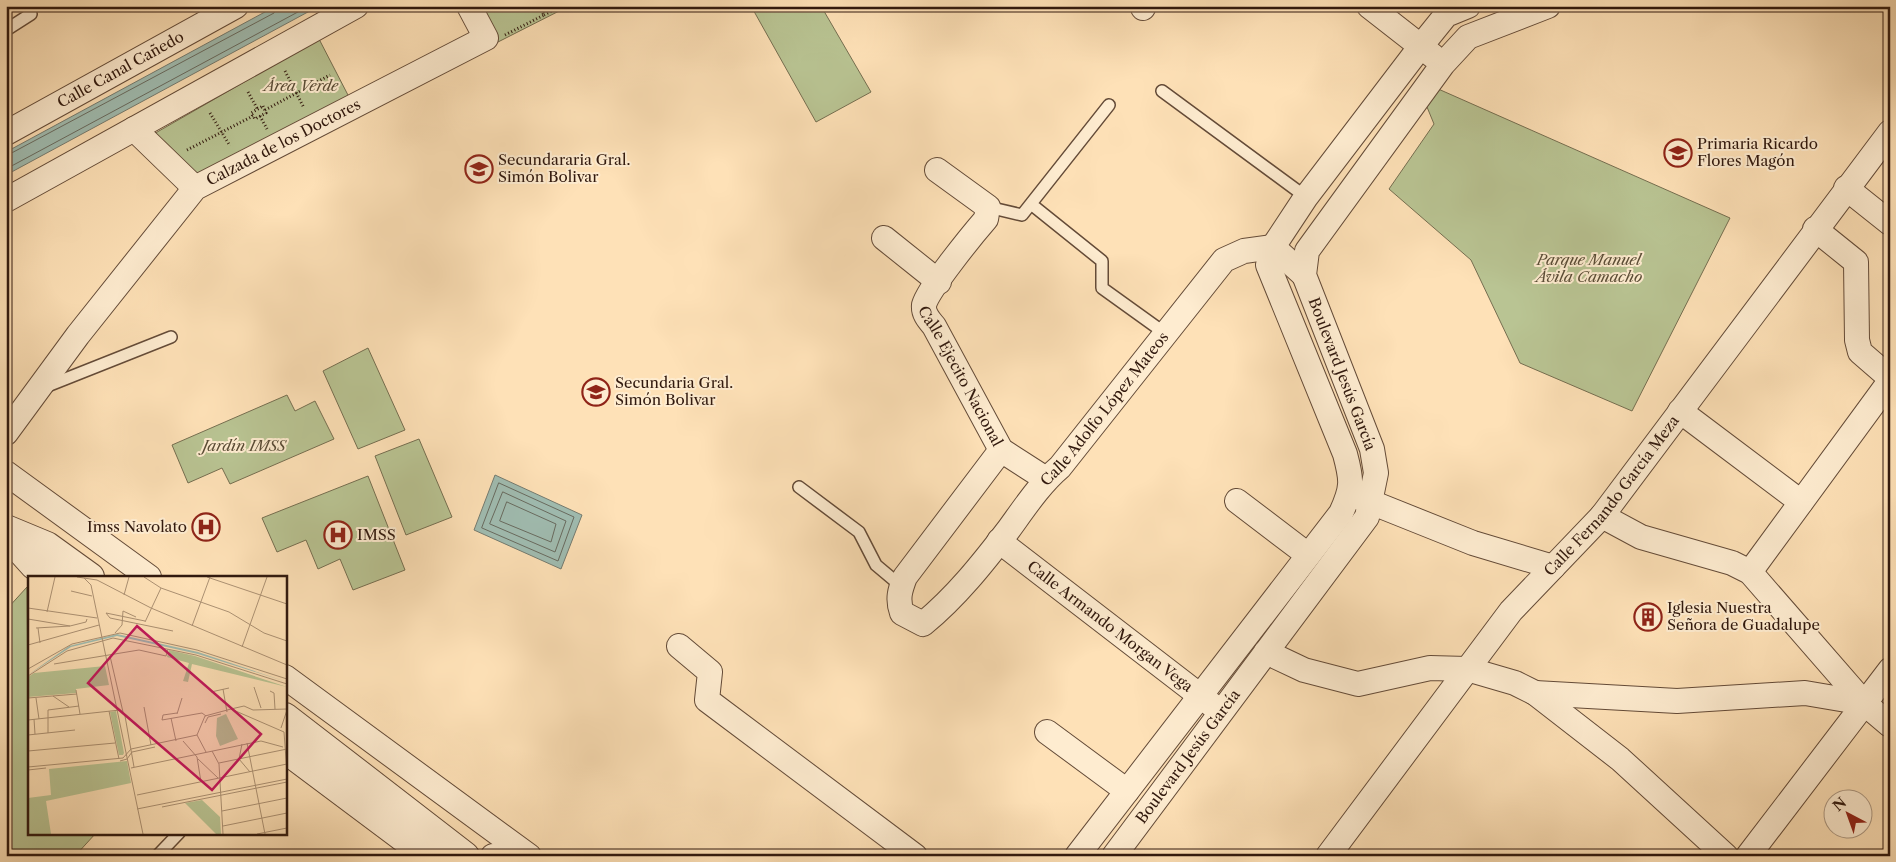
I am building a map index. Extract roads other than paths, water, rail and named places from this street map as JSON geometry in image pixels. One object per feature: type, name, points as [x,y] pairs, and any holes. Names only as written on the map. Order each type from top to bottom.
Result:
[{"type":"street","name":"Calle Canal Cañedo","points":[[6,133],[236,6]]},
{"type":"street","points":[[6,200],[356,6]]},
{"type":"street","name":"Calzada de los Doctores","points":[[6,433],[195,188],[493,38],[469,6]]},
{"type":"street","points":[[1369,6],[1443,64]]},
{"type":"street","name":"Boulevard Jesús García","points":[[1077,856],[1341,513],[1350,494],[1351,475],[1345,454],[1268,265],[1273,247],[1306,197],[1421,46],[1449,11],[1468,6]]},
{"type":"street","points":[[1304,274],[1307,251],[1317,234],[1443,64],[1468,37],[1548,6]]},
{"type":"street","points":[[134,129],[195,188]]},
{"type":"street","name":"Calle Fernando García Meza","points":[[1328,856],[1511,611],[1602,516],[1815,229],[1890,132]]},
{"type":"street","points":[[937,170],[988,207]]},
{"type":"street","points":[[1846,188],[1890,223]]},
{"type":"street","name":"Calle Ejecito Nacional","points":[[988,207],[986,219],[924,304],[924,313],[934,326],[1001,450],[1046,479]]},
{"type":"street","points":[[1750,572],[1890,380],[1860,352],[1857,340],[1856,262],[1815,229]]},
{"type":"street","points":[[884,238],[939,282]]},
{"type":"street","points":[[1273,247],[1304,274]]},
{"type":"street","name":"Calle Adolfo López Mateos","points":[[901,586],[899,603],[902,613],[923,624],[943,608],[999,541],[1046,479],[1060,466],[1224,260],[1244,251],[1273,247]]},
{"type":"street","name":"Boulevard Jesús García","points":[[1114,856],[1367,517],[1372,501],[1376,473],[1372,449],[1304,274]]},
{"type":"street","points":[[1680,411],[1801,502]]},
{"type":"street","points":[[901,586],[905,577],[1001,450]]},
{"type":"street","points":[[6,473],[148,576]]},
{"type":"street","points":[[1350,494],[1372,501],[1473,543],[1552,568]]},
{"type":"street","points":[[1237,501],[1308,555]]},
{"type":"street","points":[[1602,516],[1641,537],[1732,563],[1750,572],[1864,704],[1890,725]]},
{"type":"street","points":[[6,529],[47,546],[89,576]]},
{"type":"street","points":[[6,534],[34,565],[50,576]]},
{"type":"street","name":"Calle Armando Morgan Vega","points":[[999,541],[1221,712]]},
{"type":"street","points":[[678,646],[710,672],[707,700],[915,856]]},
{"type":"street","points":[[1266,652],[1304,670],[1358,684],[1430,668],[1468,670],[1515,683],[1535,693],[1620,758],[1694,824],[1726,856]]},
{"type":"street","points":[[1748,856],[1890,670]]},
{"type":"street","points":[[286,678],[529,856]]},
{"type":"street","points":[[1535,693],[1677,701],[1805,693],[1864,704]]},
{"type":"street","points":[[286,719],[465,856]]},
{"type":"street","points":[[1047,732],[1127,791]]},
{"type":"street","points":[[286,750],[428,856]]},
{"type":"street","points":[[493,856],[524,856]]},
{"type":"lane","points":[[6,30],[31,14]]},
{"type":"lane","points":[[1162,91],[1306,197]]},
{"type":"lane","points":[[988,207],[1022,216],[1109,105]]},
{"type":"lane","points":[[1031,204],[1102,261],[1102,288],[1166,334]]},
{"type":"lane","points":[[37,391],[170,338]]},
{"type":"lane","points":[[799,488],[859,532],[876,565],[901,586]]},
{"type":"lane","points":[[157,856],[178,834]]},
{"type":"water","points":[[276,6],[319,6],[6,175],[6,152]]},
{"type":"water","points":[[495,475],[582,515],[561,569],[474,530]]},
{"type":"place","name":"Primaria Ricardo Flores Magón","points":[[1678,153]]},
{"type":"place","name":"Secundararia Gral. Simón Bolivar","points":[[479,169]]},
{"type":"place","name":"Secundaria Gral. Simón Bolivar","points":[[596,392]]},
{"type":"place","name":"Imss Navolato","points":[[206,527]]},
{"type":"place","name":"IMSS","points":[[338,535]]},
{"type":"place","name":"Iglesia Nuestra Señora de Guadalupe","points":[[1648,617]]},
{"type":"park label","name":"Área Verde","points":[[301,86]]},
{"type":"park label","name":"Parque Manuel Ávila Camacho","points":[[1589,268]]},
{"type":"park label","name":"Jardín IMSS","points":[[244,446]]}]
